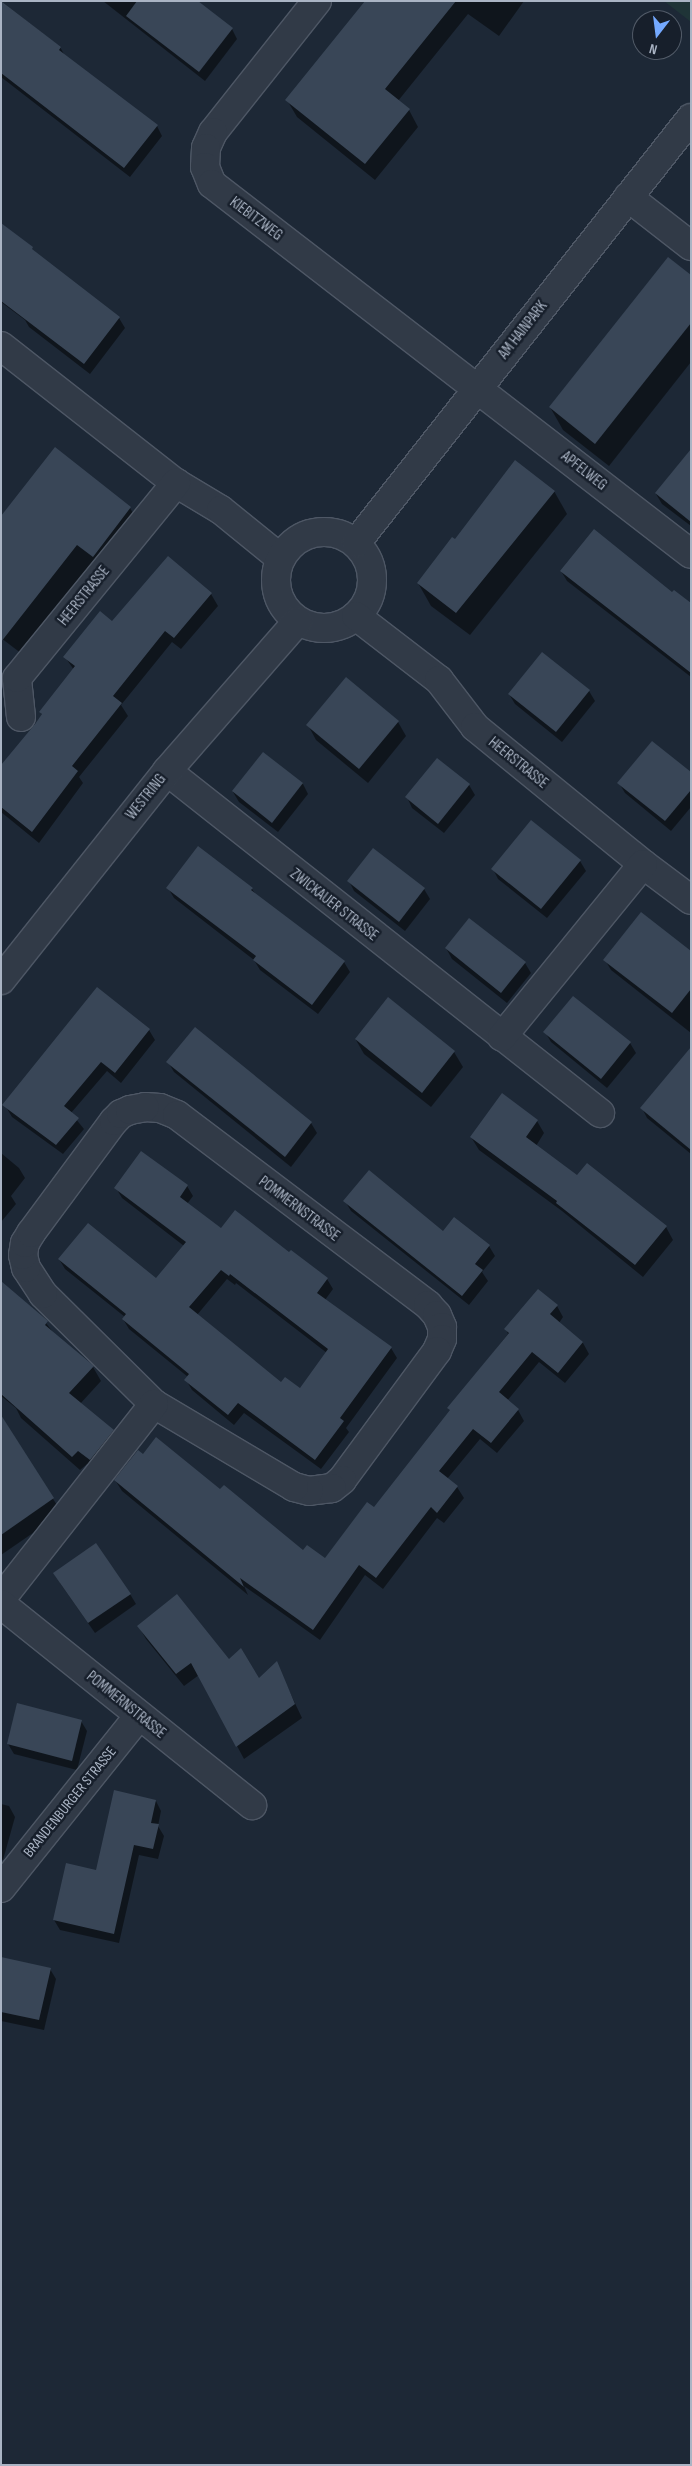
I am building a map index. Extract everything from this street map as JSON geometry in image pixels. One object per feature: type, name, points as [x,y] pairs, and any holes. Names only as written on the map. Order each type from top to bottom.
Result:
[{"type":"street","name":"KIEBITZWEG","points":[[317,1],[213,132],[206,148],[206,167],[212,184],[477,389]]},
{"type":"street","name":"AM HAINPARK","points":[[356,542],[691,118]]},
{"type":"street","points":[[628,197],[691,246]]},
{"type":"street","points":[[1,346],[176,484],[221,510],[280,558]]},
{"type":"street","name":"APFELWEG","points":[[477,389],[691,554]]},
{"type":"street","name":"HEERSTRASSE","points":[[21,717],[17,678],[176,484]]},
{"type":"street","points":[[316,532],[336,533],[356,542],[364,551],[373,576],[368,602],[356,616],[332,628],[313,627],[298,621],[288,612],[276,589],[276,577],[280,558],[298,539],[316,532]]},
{"type":"street","name":"HEERSTRASSE","points":[[356,616],[439,680],[475,727],[643,864],[691,900]]},
{"type":"street","name":"WESTRING","points":[[1,980],[167,772],[298,621]]},
{"type":"street","name":"ZWICKAUER STRASSE","points":[[167,772],[600,1113]]},
{"type":"street","points":[[502,1037],[643,864]]},
{"type":"street","name":"POMMERNSTRASSE","points":[[160,1108],[177,1115],[428,1305],[437,1315],[442,1327],[442,1339],[437,1351],[342,1480],[332,1488],[309,1491],[294,1487],[154,1404],[43,1294],[29,1274],[23,1255],[25,1243],[31,1233],[114,1122],[121,1114],[130,1110],[160,1108]]},
{"type":"street","points":[[1,1599],[154,1404]]},
{"type":"street","name":"POMMERNSTRASSE","points":[[1,1604],[138,1716],[252,1805]]},
{"type":"street","name":"BRANDENBURGER STRASSE","points":[[1,1888],[138,1716]]},
{"type":"green space","points":[[664,1],[691,1],[691,22],[682,15],[682,10],[676,10]]},
{"type":"building","points":[[1,1],[61,47],[59,50],[158,125],[124,168],[1,73]]},
{"type":"building","points":[[137,1],[198,1],[233,28],[199,72],[126,16]]},
{"type":"building","points":[[365,1],[456,1],[385,89],[410,109],[365,164],[285,100]]},
{"type":"building","points":[[1,223],[120,317],[84,364],[1,301]]},
{"type":"building","points":[[668,257],[691,275],[691,323],[595,444],[549,407]]},
{"type":"building","points":[[55,447],[131,507],[93,557],[77,545],[1,642],[1,516]]},
{"type":"building","points":[[691,449],[691,522],[655,493]]},
{"type":"building","points":[[515,460],[555,491],[456,613],[417,583],[452,537],[455,539]]},
{"type":"building","points":[[594,529],[672,592],[674,590],[691,603],[691,673],[560,571]]},
{"type":"building","points":[[168,556],[212,593],[174,638],[165,631],[113,696],[122,703],[72,766],[78,771],[32,832],[1,807],[1,765],[35,724],[42,714],[39,712],[75,666],[63,657],[100,611],[112,621]]},
{"type":"building","points":[[542,652],[590,690],[556,732],[508,694]]},
{"type":"building","points":[[346,677],[399,721],[359,769],[306,725]]},
{"type":"building","points":[[652,741],[691,772],[691,790],[665,821],[617,783]]},
{"type":"building","points":[[263,752],[303,783],[272,823],[232,791]]},
{"type":"building","points":[[437,758],[470,784],[438,824],[405,797]]},
{"type":"building","points":[[531,820],[581,860],[541,909],[491,869]]},
{"type":"building","points":[[198,846],[253,888],[251,890],[345,961],[312,1005],[253,960],[256,956],[166,888]]},
{"type":"building","points":[[373,848],[425,888],[399,922],[347,881]]},
{"type":"building","points":[[641,912],[691,951],[691,989],[672,1013],[603,960]]},
{"type":"building","points":[[469,918],[526,962],[501,993],[445,948]]},
{"type":"building","points":[[97,987],[150,1029],[115,1073],[101,1062],[64,1106],[79,1118],[56,1145],[2,1105]]},
{"type":"building","points":[[573,996],[631,1042],[601,1079],[543,1032]]},
{"type":"building","points":[[388,997],[455,1051],[422,1093],[355,1039]]},
{"type":"building","points":[[195,1027],[312,1122],[285,1157],[166,1062]]},
{"type":"building","points":[[691,1047],[691,1150],[640,1108]]},
{"type":"building","points":[[502,1093],[538,1120],[526,1137],[577,1175],[587,1163],[667,1226],[635,1265],[556,1203],[557,1201],[470,1137]]},
{"type":"building","points":[[141,1151],[188,1185],[180,1197],[221,1228],[235,1210],[289,1252],[291,1250],[328,1278],[317,1293],[392,1347],[340,1418],[344,1421],[315,1460],[238,1403],[228,1415],[184,1380],[189,1374],[122,1319],[126,1314],[58,1259],[88,1223],[156,1278],[186,1242],[114,1188]],"holes":[[[221,1270],[229,1276],[230,1274],[328,1349],[300,1388],[285,1377],[281,1382],[189,1307]]]},
{"type":"building","points":[[369,1170],[443,1231],[454,1217],[490,1245],[475,1264],[483,1270],[462,1296],[343,1201]]},
{"type":"building","points":[[1,1281],[48,1321],[45,1325],[94,1366],[69,1393],[114,1430],[90,1460],[78,1451],[72,1457],[1,1394]]},
{"type":"building","points":[[538,1289],[558,1305],[550,1314],[583,1342],[558,1373],[532,1352],[499,1392],[519,1409],[491,1443],[473,1429],[439,1471],[458,1486],[437,1513],[431,1507],[376,1578],[359,1565],[313,1630],[240,1578],[244,1587],[114,1480],[138,1450],[143,1454],[156,1437],[220,1489],[224,1485],[303,1550],[307,1545],[325,1558],[367,1502],[374,1507],[450,1410],[447,1408],[509,1333],[504,1329]]},
{"type":"building","points":[[1,1415],[54,1498],[1,1535]]},
{"type":"building","points":[[96,1543],[131,1594],[88,1623],[53,1573]]},
{"type":"building","points":[[177,1594],[229,1659],[241,1648],[259,1678],[277,1661],[295,1704],[236,1747],[191,1663],[176,1674],[137,1626]]},
{"type":"building","points":[[17,1703],[82,1720],[72,1761],[7,1744]]},
{"type":"building","points":[[114,1790],[156,1800],[151,1823],[159,1824],[153,1849],[134,1845],[114,1934],[53,1920],[66,1863],[96,1870]]},
{"type":"building","points":[[1,1957],[51,1968],[39,2020],[1,2012]]}]
